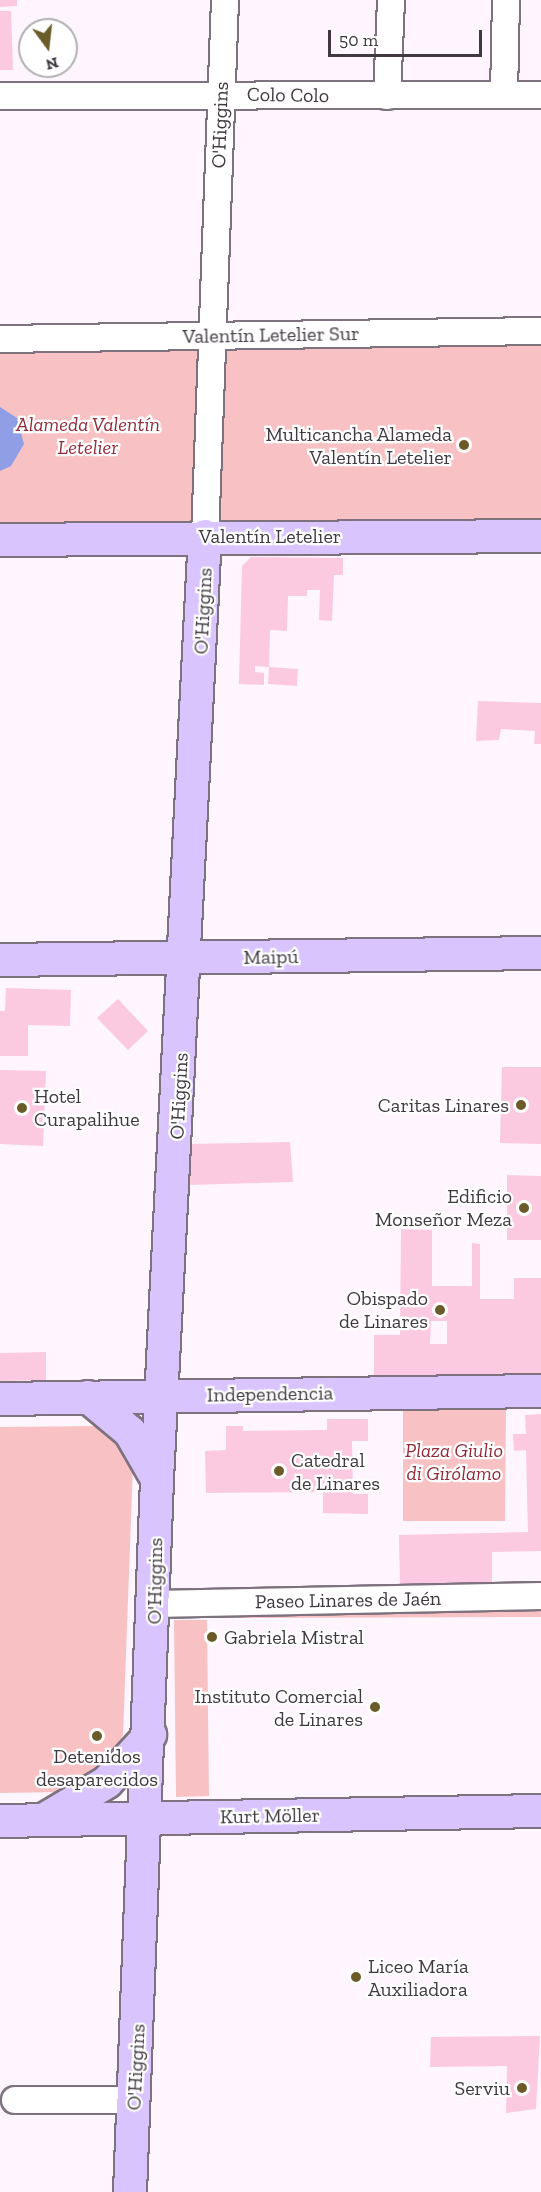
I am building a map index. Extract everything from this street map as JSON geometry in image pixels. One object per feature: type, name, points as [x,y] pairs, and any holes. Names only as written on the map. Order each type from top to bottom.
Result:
[{"type":"main road","name":"Valentín Letelier","points":[[0,540],[205,536],[541,536]]},
{"type":"main road","name":"O'Higgins","points":[[130,2192],[148,1818],[158,1479],[187,958],[205,536]]},
{"type":"main road","name":"Maipú","points":[[0,960],[541,953]]},
{"type":"main road","name":"Independencia","points":[[0,1398],[541,1391]]},
{"type":"main road","points":[[88,1397],[130,1432],[158,1479]]},
{"type":"main road","points":[[41,1821],[106,1782],[150,1735]]},
{"type":"main road","name":"Kurt Möller","points":[[0,1821],[541,1811]]},
{"type":"street","name":"O'Higgins","points":[[205,536],[225,0]]},
{"type":"street","points":[[387,96],[391,0]]},
{"type":"street","points":[[504,95],[506,0]]},
{"type":"street","name":"Colo Colo","points":[[0,96],[541,95]]},
{"type":"street","name":"Valentín Letelier Sur","points":[[0,339],[541,331]]},
{"type":"street","name":"Paseo Linares de Jaén","points":[[155,1604],[541,1596]]},
{"type":"street","points":[[15,2100],[135,2100]]},
{"type":"green space","name":"Alameda Valentín Letelier","points":[[541,345],[541,519],[0,524],[0,348]]},
{"type":"green space","name":"Plaza Giulio di Girólamo","points":[[403,1404],[506,1404],[505,1521],[403,1521]]},
{"type":"green space","points":[[100,1426],[121,1442],[133,1465],[123,1735],[107,1765],[64,1792],[0,1793],[0,1427]]},
{"type":"green space","points":[[541,1602],[541,1617],[238,1618],[239,1607]]},
{"type":"green space","points":[[174,1620],[207,1620],[209,1796],[176,1797]]},
{"type":"water","points":[[0,407],[17,418],[24,444],[11,466],[0,471]]},
{"type":"building","points":[[0,0],[17,0],[17,6],[0,7]]},
{"type":"building","points":[[0,11],[11,11],[13,70],[0,70]]},
{"type":"building","points":[[251,557],[343,558],[343,575],[334,575],[332,621],[319,620],[320,590],[307,590],[307,596],[288,596],[287,631],[270,630],[269,667],[255,666],[255,672],[264,673],[264,685],[239,684],[242,566]]},
{"type":"building","points":[[269,667],[298,669],[297,686],[268,684]]},
{"type":"building","points":[[478,701],[541,703],[541,744],[534,744],[535,731],[501,729],[499,740],[476,741]]},
{"type":"building","points":[[6,988],[71,990],[70,1026],[28,1025],[28,1056],[0,1056],[0,1011],[5,1011]]},
{"type":"building","points":[[118,999],[148,1031],[128,1050],[97,1018]]},
{"type":"building","name":"Caritas Linares","points":[[502,1067],[541,1067],[541,1144],[500,1143]]},
{"type":"building","name":"Hotel Curapalihue","points":[[0,1070],[46,1071],[43,1146],[0,1144]]},
{"type":"building","points":[[290,1142],[293,1182],[189,1185],[189,1144]]},
{"type":"building","name":"Edificio Monseñor Meza","points":[[507,1175],[541,1176],[541,1240],[507,1240]]},
{"type":"building","name":"Obispado de Linares","points":[[401,1229],[432,1230],[432,1286],[472,1286],[472,1243],[480,1244],[480,1299],[514,1299],[514,1278],[541,1278],[541,1380],[374,1382],[374,1335],[400,1335]],"holes":[[[431,1321],[447,1321],[447,1344],[430,1344]]]},
{"type":"building","points":[[46,1352],[46,1380],[0,1381],[0,1353]]},
{"type":"building","points":[[541,1414],[541,1551],[492,1552],[492,1584],[400,1587],[399,1535],[528,1532],[526,1450],[514,1451],[513,1434],[526,1434],[525,1415]]},
{"type":"building","name":"Catedral de Linares","points":[[327,1419],[368,1419],[368,1441],[352,1441],[353,1494],[368,1494],[368,1514],[323,1513],[323,1492],[206,1493],[205,1451],[226,1450],[226,1426],[243,1426],[243,1431],[327,1430]]},
{"type":"building","name":"Serviu","points":[[540,2036],[536,2109],[506,2113],[507,2066],[430,2067],[431,2037]]},
{"type":"place","name":"Multicancha Alameda Valentín Letelier","points":[[464,445]]},
{"type":"place","name":"Caritas Linares","points":[[521,1105]]},
{"type":"place","name":"Hotel Curapalihue","points":[[22,1108]]},
{"type":"place","name":"Edificio Monseñor Meza","points":[[524,1208]]},
{"type":"place","name":"Obispado de Linares","points":[[440,1310]]},
{"type":"place","name":"Catedral de Linares","points":[[279,1471]]},
{"type":"place","name":"Gabriela Mistral","points":[[212,1637]]},
{"type":"place","name":"Instituto Comercial de Linares","points":[[375,1707]]},
{"type":"place","name":"Detenidos desaparecidos","points":[[97,1736]]},
{"type":"place","name":"Liceo María Auxiliadora","points":[[356,1977]]},
{"type":"place","name":"Serviu","points":[[522,2088]]}]
